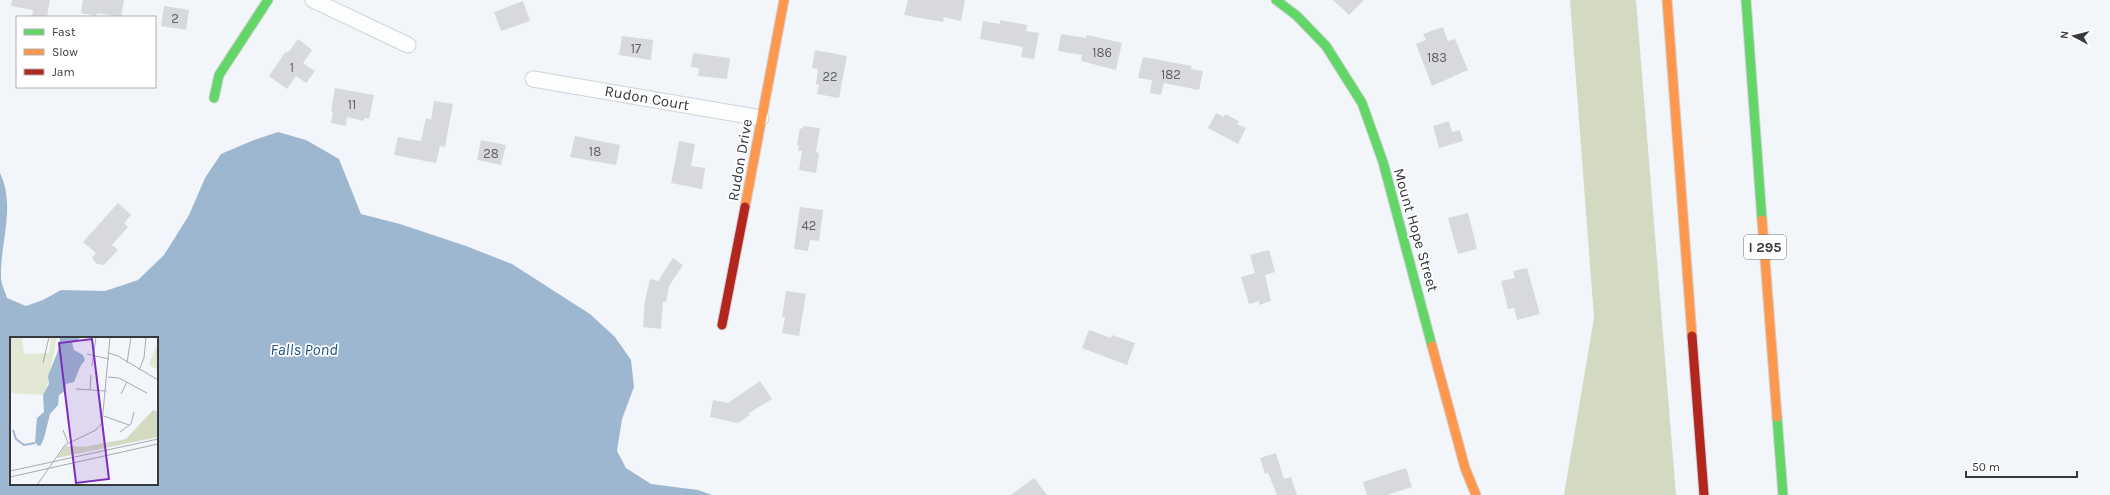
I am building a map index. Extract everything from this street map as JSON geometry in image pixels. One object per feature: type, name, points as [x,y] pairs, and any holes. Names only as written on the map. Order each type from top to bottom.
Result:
[{"type":"main road","points":[[214,98],[219,75],[229,57],[254,24],[268,0]]},
{"type":"main road","name":"Rudon Drive","points":[[722,325],[784,0]]},
{"type":"main road","name":"Mount Hope Street","points":[[1276,0],[1297,16],[1326,46],[1362,103],[1383,162],[1465,468],[1476,495]]},
{"type":"main road","points":[[1667,0],[1704,495]]},
{"type":"main road","name":"I 295","points":[[1746,0],[1783,495]]},
{"type":"street","points":[[313,0],[408,45]]},
{"type":"street","name":"Rudon Court","points":[[533,79],[761,118]]},
{"type":"green space","points":[[1570,0],[1636,0],[1676,495],[1564,495],[1594,318]]},
{"type":"water","name":"Falls Pond","points":[[278,132],[306,140],[339,159],[361,214],[400,224],[466,246],[512,264],[590,314],[615,337],[631,360],[634,387],[622,419],[617,451],[626,468],[651,484],[698,490],[712,495],[0,495],[0,173],[5,186],[7,198],[1,277],[7,298],[26,306],[43,300],[61,290],[105,291],[138,280],[164,255],[189,215],[205,178],[221,154]]},
{"type":"building","points":[[12,0],[50,0],[47,16],[32,16],[33,10],[11,6]]},
{"type":"building","points":[[83,0],[124,0],[121,16],[97,13],[96,16],[81,13]]},
{"type":"building","points":[[908,0],[965,0],[961,21],[944,17],[943,22],[904,15]]},
{"type":"building","points":[[1333,0],[1364,0],[1349,15]]},
{"type":"building","points":[[523,1],[530,21],[501,31],[494,12]]},
{"type":"building","points":[[164,6],[189,10],[186,30],[161,26]]},
{"type":"building","points":[[1000,20],[1027,25],[1026,31],[1039,33],[1034,59],[1021,57],[1023,47],[980,39],[983,21],[1000,24]]},
{"type":"building","points":[[1443,27],[1448,41],[1455,39],[1468,70],[1432,86],[1416,44],[1426,40],[1423,34]]},
{"type":"building","points":[[1061,34],[1086,38],[1087,35],[1122,43],[1116,70],[1081,61],[1082,55],[1058,51]]},
{"type":"building","points":[[622,36],[653,40],[651,60],[619,55]]},
{"type":"building","points":[[298,39],[312,50],[303,63],[315,71],[306,83],[296,76],[287,89],[269,76],[286,51],[288,53]]},
{"type":"building","points":[[815,50],[847,56],[839,98],[817,94],[819,85],[816,84],[818,69],[812,68]]},
{"type":"building","points":[[693,53],[730,58],[727,79],[698,76],[699,68],[691,67]]},
{"type":"building","points":[[1143,57],[1192,66],[1191,69],[1203,71],[1199,90],[1164,83],[1161,95],[1150,93],[1152,80],[1138,78]]},
{"type":"building","points":[[335,88],[374,95],[369,119],[364,118],[364,121],[347,117],[346,126],[331,123],[333,112],[331,111]]},
{"type":"building","points":[[434,101],[453,104],[445,147],[440,146],[436,163],[394,155],[398,137],[421,141],[426,118],[431,120]]},
{"type":"building","points":[[1216,113],[1224,117],[1225,114],[1239,121],[1237,124],[1246,128],[1238,144],[1208,128]]},
{"type":"building","points":[[1449,121],[1452,132],[1460,130],[1463,141],[1439,148],[1433,126]]},
{"type":"building","points":[[803,126],[820,128],[816,152],[819,153],[816,173],[799,170],[802,151],[798,151],[799,146],[797,145],[800,128],[803,129]]},
{"type":"building","points":[[575,136],[620,145],[616,165],[570,157]]},
{"type":"building","points":[[481,140],[506,145],[501,165],[477,160]]},
{"type":"building","points":[[679,141],[695,144],[691,166],[705,168],[702,189],[671,183]]},
{"type":"building","points":[[118,203],[131,215],[124,223],[128,227],[112,245],[118,250],[104,265],[97,264],[92,258],[96,253],[83,242]]},
{"type":"building","points":[[800,207],[823,210],[819,241],[810,240],[808,251],[794,249]]},
{"type":"building","points":[[1468,213],[1477,249],[1458,254],[1448,218]]},
{"type":"building","points":[[1269,250],[1275,272],[1265,275],[1271,301],[1259,305],[1259,301],[1249,304],[1241,277],[1255,273],[1250,255]]},
{"type":"building","points":[[673,258],[683,265],[669,286],[666,302],[663,302],[661,329],[643,327],[645,300],[650,279],[658,281]]},
{"type":"building","points":[[1527,268],[1540,314],[1517,320],[1514,308],[1508,309],[1501,281],[1515,278],[1513,271]]},
{"type":"building","points":[[786,291],[806,294],[799,336],[782,333],[785,317],[782,317]]},
{"type":"building","points":[[1089,330],[1111,338],[1112,335],[1135,343],[1127,365],[1082,348]]},
{"type":"building","points":[[760,381],[772,399],[749,413],[750,415],[738,423],[710,417],[713,400],[728,403]]},
{"type":"building","points":[[1276,453],[1284,479],[1291,477],[1297,495],[1277,495],[1268,473],[1265,474],[1260,458]]},
{"type":"building","points":[[1406,468],[1412,487],[1387,495],[1367,495],[1363,482]]},
{"type":"building","points":[[1034,478],[1047,495],[1011,495]]},
{"type":"traffic: fast","points":[[214,98],[219,75],[268,0]]},
{"type":"traffic: fast","points":[[1276,0],[1297,16],[1326,46],[1362,103],[1383,162],[1432,346]]},
{"type":"traffic: fast","points":[[1746,0],[1762,220]]},
{"type":"traffic: fast","points":[[1777,417],[1783,495]]},
{"type":"traffic: slow","points":[[745,207],[784,0]]},
{"type":"traffic: slow","points":[[1667,0],[1692,336]]},
{"type":"traffic: slow","points":[[1762,220],[1777,417]]},
{"type":"traffic: slow","points":[[1432,346],[1465,468],[1476,495]]},
{"type":"traffic: jam","points":[[722,325],[745,207]]},
{"type":"traffic: jam","points":[[1692,336],[1704,495]]}]
